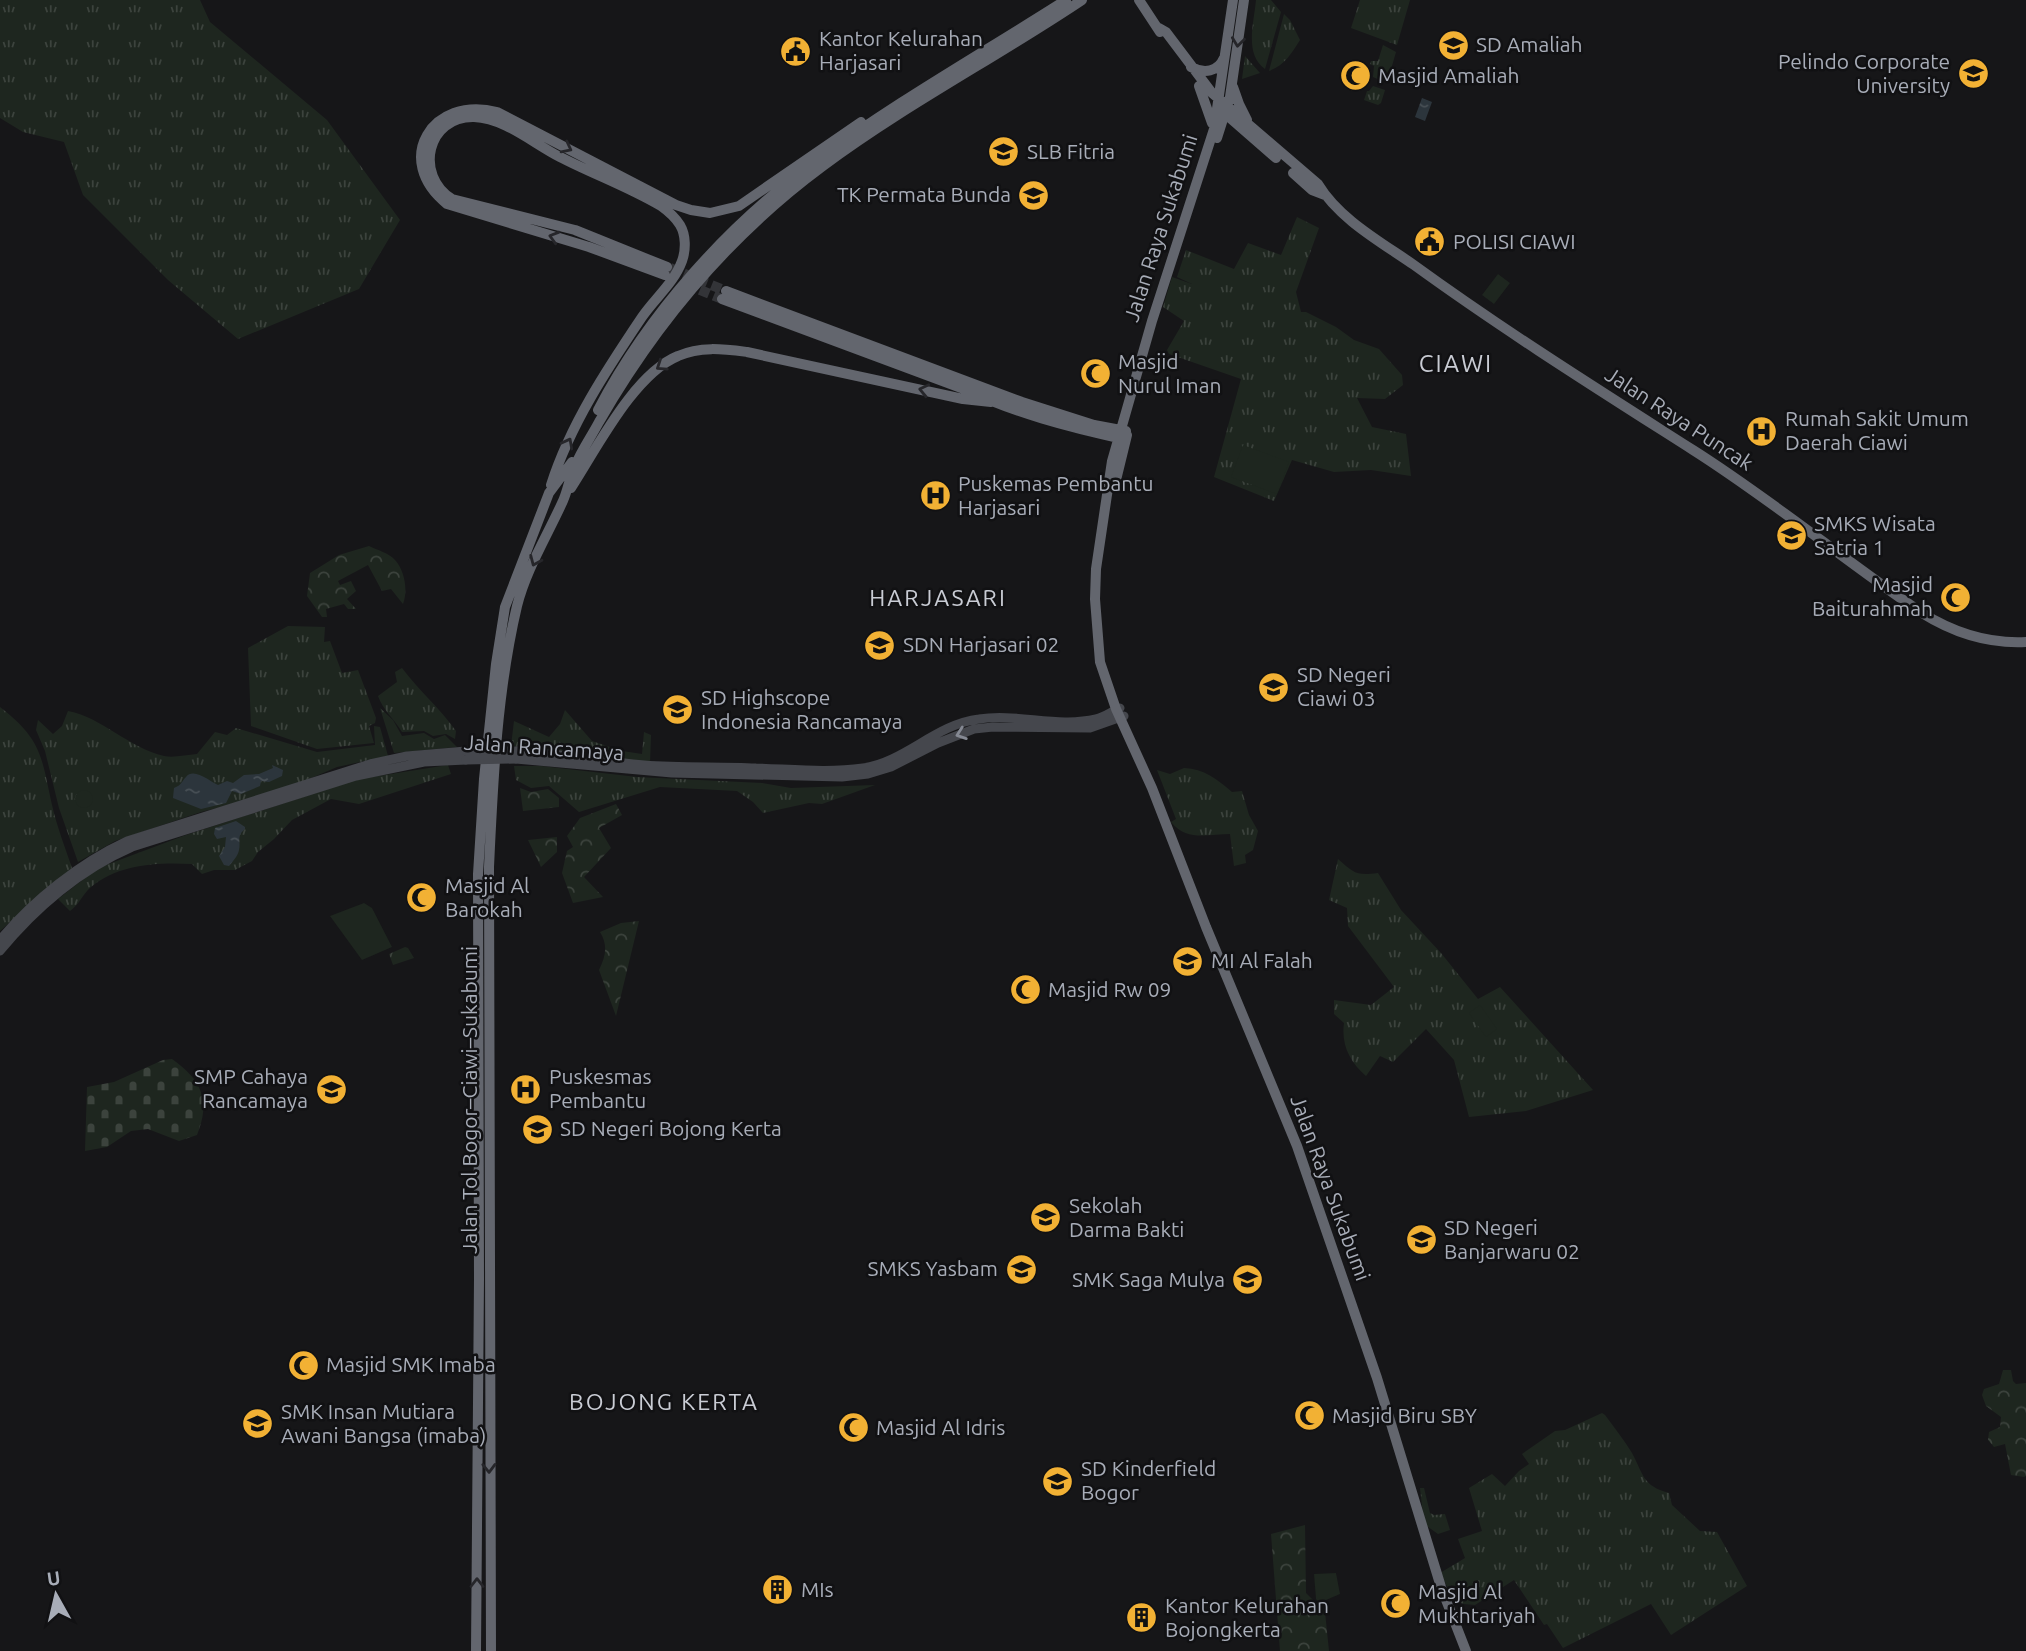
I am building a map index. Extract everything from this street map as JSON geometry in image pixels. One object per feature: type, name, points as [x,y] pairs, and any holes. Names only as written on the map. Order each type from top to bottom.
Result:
[{"type":"highway","name":"Jalan Tol Bogor–Ciawi–Sukabumi","points":[[476,1651],[478,874],[505,607],[549,493],[559,459],[705,261],[815,161],[1066,0]]},
{"type":"highway","name":"Jalan Tol Bogor–Ciawi–Sukabumi","points":[[659,323],[721,257],[780,201],[822,167],[908,109],[1082,0]]},
{"type":"highway","points":[[1139,0],[1199,86],[1222,107]]},
{"type":"highway","points":[[1222,107],[1226,55],[1235,1]]},
{"type":"highway","points":[[1216,142],[1229,132],[1248,129],[1233,84],[1235,1]]},
{"type":"highway","points":[[1159,27],[1166,32],[1222,107]]},
{"type":"highway","points":[[1192,67],[1201,71],[1213,70],[1221,64],[1226,55]]},
{"type":"highway","points":[[1222,107],[1233,84]]},
{"type":"highway","points":[[1199,86],[1213,129]]},
{"type":"highway","points":[[603,398],[644,314],[669,283],[683,257],[683,232],[670,213],[646,198],[559,157],[486,118],[454,120],[436,136],[429,158],[431,171],[439,188],[452,199],[575,230],[666,271],[447,204],[435,194],[424,175],[422,154],[429,131],[444,116],[455,111],[483,108],[498,113],[676,205],[700,212],[717,212],[739,206],[849,130],[902,103]]},
{"type":"highway","name":"Jalan Raya Sukabumi","points":[[1120,713],[1106,662],[1099,586],[1104,538],[1126,411],[1152,321],[1222,107]]},
{"type":"highway","name":"Jalan Raya Sukabumi","points":[[1222,107],[1216,142],[1157,316],[1123,435],[1112,461],[1100,537],[1095,599],[1100,662],[1297,1146],[1377,1378],[1441,1587],[1466,1651]]},
{"type":"highway","name":"Jalan Raya Puncak","points":[[1222,107],[1312,190],[1325,195],[1347,216],[1443,287],[1738,480],[1922,613],[1969,636],[1995,642],[2026,642]]},
{"type":"highway","points":[[1112,461],[1108,447],[1094,428],[724,295],[1042,420],[1094,428],[1123,435]]},
{"type":"highway","points":[[564,499],[621,410],[654,370],[677,356],[716,348],[810,364],[963,399],[991,402]]},
{"type":"highway","name":"Jalan Tol Bogor–Ciawi–Sukabumi","points":[[497,696],[518,603],[564,499],[574,467],[603,398]]},
{"type":"highway","points":[[1094,428],[1126,411]]},
{"type":"highway","name":"Jalan Tol Bogor–Ciawi–Sukabumi","points":[[491,1651],[489,867],[495,713]]},
{"type":"street","name":"Jalan Rancamaya","points":[[0,951],[51,900],[99,863],[132,847],[240,809],[419,755],[574,755],[653,766],[812,770],[860,768],[883,763],[943,730],[969,720],[993,718],[1086,721],[1120,713]]},
{"type":"street","name":"Jalan Rancamaya","points":[[0,940],[16,922],[61,883],[103,853],[127,841],[209,819]]},
{"type":"green space","points":[[0,0],[200,0],[210,22],[327,120],[400,220],[359,289],[238,339],[168,280],[83,195],[64,142],[23,132],[0,118]]},
{"type":"green space","points":[[1256,0],[1271,0],[1281,12],[1265,69],[1254,55],[1252,47]]},
{"type":"green space","points":[[1360,0],[1410,0],[1397,45],[1351,28]]},
{"type":"green space","points":[[1284,14],[1300,40],[1283,62],[1269,71]]},
{"type":"green space","points":[[1383,45],[1396,52],[1387,83],[1373,77],[1374,66],[1370,64],[1371,61],[1378,61]]},
{"type":"green space","points":[[1245,56],[1260,73],[1242,79]]},
{"type":"green space","points":[[1373,86],[1385,90],[1378,105],[1364,100],[1367,91]]},
{"type":"green space","points":[[1297,217],[1319,228],[1296,292],[1301,312],[1336,327],[1354,340],[1379,349],[1402,375],[1403,385],[1385,399],[1357,398],[1372,427],[1406,434],[1411,476],[1371,470],[1334,472],[1292,460],[1274,501],[1214,477],[1241,379],[1169,354],[1167,350],[1184,321],[1163,307],[1172,277],[1192,284],[1177,277],[1186,250],[1234,269],[1248,243],[1281,255]]},
{"type":"green space","points":[[1498,274],[1510,283],[1494,304],[1482,295]]},
{"type":"green space","points":[[1243,445],[1289,462],[1277,494],[1231,477]]},
{"type":"green space","points":[[369,546],[390,555],[401,570],[405,581],[403,604],[391,589],[382,591],[368,565],[338,581],[340,585],[351,581],[356,591],[347,599],[356,609],[348,609],[344,604],[326,609],[327,617],[322,617],[307,596],[310,573],[339,555]]},
{"type":"green space","points":[[288,626],[325,627],[324,642],[330,641],[342,673],[358,670],[376,718],[375,723],[369,726],[374,743],[317,749],[251,726],[248,648]]},
{"type":"green space","points":[[402,668],[456,731],[455,739],[446,734],[433,736],[424,731],[402,732],[378,696],[397,682],[395,672]]},
{"type":"green space","points":[[0,707],[24,729],[38,750],[56,821],[72,868],[0,931]]},
{"type":"green space","points":[[380,708],[393,720],[402,736],[424,733],[434,739],[445,735],[457,747],[394,753]]},
{"type":"green space","points":[[565,710],[592,741],[622,751],[642,754],[644,732],[651,735],[650,763],[511,746],[514,721],[549,737],[560,724]]},
{"type":"green space","points":[[68,711],[93,720],[139,747],[168,757],[197,754],[215,732],[227,735],[236,728],[317,752],[375,745],[374,726],[380,727],[388,756],[337,767],[274,794],[201,812],[115,841],[78,862],[59,808],[45,751],[36,730],[38,720],[53,734],[62,726]]},
{"type":"green space","points":[[448,765],[451,774],[359,804],[331,799],[292,820],[252,861],[235,870],[214,870],[202,874],[192,864],[139,866],[102,879],[88,890],[70,911],[58,899],[98,868],[186,835],[359,779]]},
{"type":"green space","points":[[514,766],[541,766],[637,777],[762,783],[791,788],[875,785],[822,804],[809,803],[763,813],[737,791],[660,787],[579,812],[549,786],[531,788],[516,780]]},
{"type":"green space","points":[[1184,768],[1198,770],[1210,776],[1232,792],[1242,791],[1249,815],[1258,831],[1253,850],[1245,855],[1246,863],[1234,866],[1230,834],[1191,835],[1171,822],[1176,819],[1157,770],[1170,774]]},
{"type":"green space","points":[[520,788],[531,792],[548,789],[559,798],[559,807],[523,811]]},
{"type":"green space","points":[[80,790],[88,790],[93,799],[91,806],[80,808],[75,803],[75,795]]},
{"type":"green space","points":[[616,804],[622,815],[599,828],[611,848],[584,877],[603,897],[573,903],[562,873],[567,851],[573,847],[567,836],[580,818]]},
{"type":"green space","points":[[557,837],[557,852],[541,867],[528,840]]},
{"type":"green space","points":[[1338,859],[1356,872],[1378,873],[1401,910],[1441,953],[1478,999],[1500,987],[1593,1090],[1526,1111],[1469,1117],[1454,1060],[1426,1029],[1393,1062],[1380,1056],[1366,1076],[1355,1065],[1348,1052],[1344,1039],[1344,1023],[1334,1014],[1334,1000],[1371,1005],[1394,987],[1348,926],[1347,908],[1329,900]]},
{"type":"green space","points":[[364,903],[372,908],[392,947],[362,960],[330,916]]},
{"type":"green space","points":[[639,921],[616,1016],[599,970],[605,951],[600,932],[621,923]]},
{"type":"green space","points":[[405,947],[414,958],[393,965],[389,954]]},
{"type":"green space","points":[[1480,1005],[1497,1029],[1486,1037],[1469,1013]]},
{"type":"green space","points":[[172,1059],[191,1075],[201,1092],[203,1112],[197,1135],[179,1141],[148,1129],[131,1131],[107,1147],[85,1151],[87,1087],[114,1082],[163,1060]]},
{"type":"green space","points":[[2003,1370],[2011,1370],[2016,1384],[2026,1383],[2024,1477],[2011,1475],[2005,1444],[1994,1447],[1988,1440],[1989,1432],[2000,1427],[2001,1417],[1986,1406],[1982,1395],[1984,1389],[1999,1384]]},
{"type":"green space","points":[[1602,1413],[1629,1448],[1648,1483],[1669,1493],[1672,1505],[1700,1531],[1717,1532],[1747,1586],[1671,1635],[1651,1604],[1563,1648],[1514,1580],[1475,1605],[1455,1601],[1440,1573],[1465,1558],[1458,1539],[1482,1531],[1469,1488],[1492,1474],[1505,1486],[1529,1464],[1522,1454],[1555,1431],[1565,1430]]},
{"type":"green space","points":[[1420,1488],[1424,1488],[1430,1513],[1445,1514],[1450,1530],[1438,1534],[1424,1524]]},
{"type":"green space","points":[[1305,1525],[1306,1593],[1325,1612],[1329,1651],[1280,1651],[1271,1534]]},
{"type":"green space","points":[[1336,1573],[1340,1594],[1319,1603],[1316,1599],[1314,1574]]},
{"type":"water","points":[[1422,98],[1432,102],[1425,121],[1415,117]]},
{"type":"water","points":[[272,765],[283,770],[282,776],[269,782],[261,781],[260,786],[241,794],[232,791],[226,803],[201,809],[173,798],[174,788],[189,774],[198,774],[218,785],[227,781],[233,783],[244,775],[259,774],[273,768]]},
{"type":"water","points":[[236,821],[245,829],[240,836],[236,857],[229,866],[224,865],[219,856],[225,847],[226,837],[217,839],[215,828]]},
{"type":"tunnel","points":[[670,268],[726,291]]},
{"type":"tunnel","points":[[686,284],[722,299]]},
{"type":"place","name":"SD Amaliah","points":[[1453,45]]},
{"type":"place","name":"Kantor Kelurahan Harjasari","points":[[796,51]]},
{"type":"place","name":"Pelindo Corporate University","points":[[1973,74]]},
{"type":"place","name":"Masjid Amaliah","points":[[1355,76]]},
{"type":"place","name":"SLB Fitria","points":[[1004,152]]},
{"type":"place","name":"TK Permata Bunda","points":[[1034,195]]},
{"type":"place","name":"POLISI CIAWI","points":[[1430,242]]},
{"type":"place","name":"Masjid Nurul Iman","points":[[1095,374]]},
{"type":"place","name":"Rumah Sakit Umum Daerah Ciawi","points":[[1762,431]]},
{"type":"place","name":"Puskemas Pembantu Harjasari","points":[[935,496]]},
{"type":"place","name":"SMKS Wisata Satria 1","points":[[1791,536]]},
{"type":"place","name":"Masjid Baiturahmah","points":[[1956,597]]},
{"type":"place","name":"SDN Harjasari 02","points":[[880,645]]},
{"type":"place","name":"SD Negeri Ciawi 03","points":[[1274,687]]},
{"type":"place","name":"SD Highscope Indonesia Rancamaya","points":[[678,710]]},
{"type":"place","name":"Masjid Al Barokah","points":[[422,898]]},
{"type":"place","name":"MI Al Falah","points":[[1188,961]]},
{"type":"place","name":"Masjid Rw 09","points":[[1025,990]]},
{"type":"place","name":"SMP Cahaya Rancamaya","points":[[331,1089]]},
{"type":"place","name":"Puskesmas Pembantu","points":[[526,1089]]},
{"type":"place","name":"SD Negeri Bojong Kerta","points":[[537,1129]]},
{"type":"place","name":"Sekolah Darma Bakti","points":[[1046,1218]]},
{"type":"place","name":"SD Negeri Banjarwaru 02","points":[[1421,1240]]},
{"type":"place","name":"SMKS Yasbam","points":[[1021,1269]]},
{"type":"place","name":"SMK Saga Mulya","points":[[1248,1280]]},
{"type":"place","name":"Masjid SMK Imaba","points":[[303,1365]]},
{"type":"place","name":"Masjid Biru SBY","points":[[1309,1416]]},
{"type":"place","name":"SMK Insan Mutiara Awani Bangsa (imaba)","points":[[258,1424]]},
{"type":"place","name":"Masjid Al Idris","points":[[853,1428]]},
{"type":"place","name":"SD Kinderfield Bogor","points":[[1058,1481]]},
{"type":"place","name":"MIs","points":[[778,1590]]},
{"type":"place","name":"Masjid Al Mukhtariyah","points":[[1395,1604]]},
{"type":"place","name":"Kantor Kelurahan Bojongkerta","points":[[1142,1618]]},
{"type":"district","name":"CIAWI","points":[[1456,364]]},
{"type":"district","name":"HARJASARI","points":[[938,598]]},
{"type":"district","name":"BOJONG KERTA","points":[[664,1402]]}]
